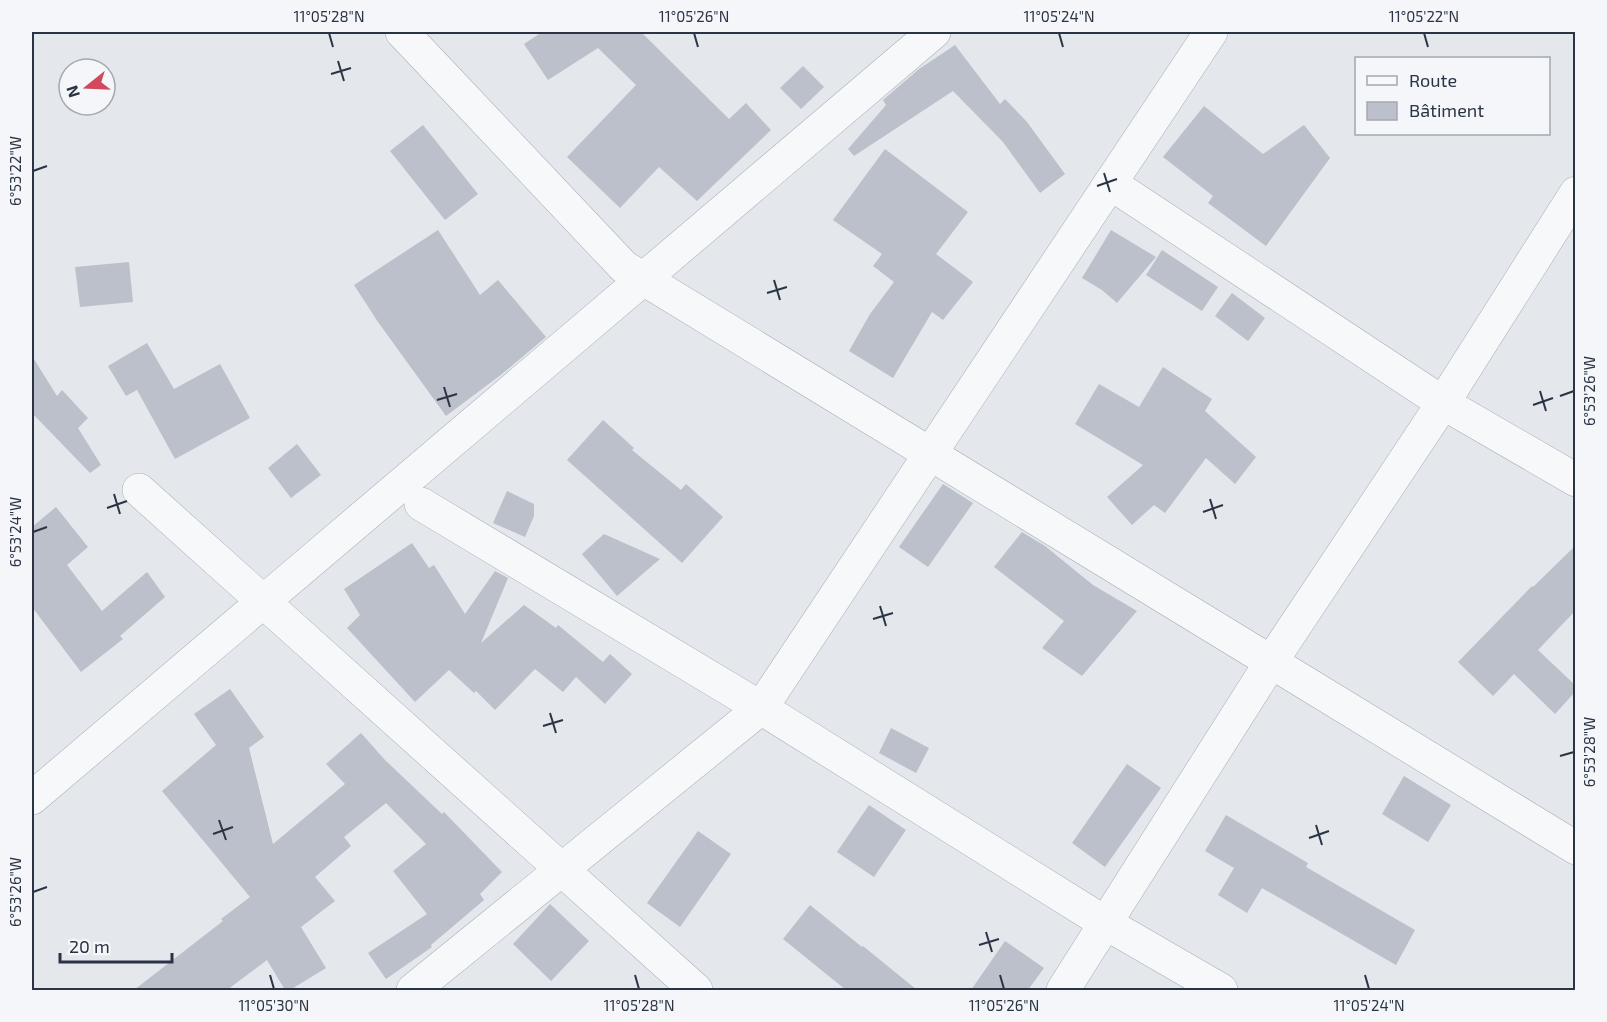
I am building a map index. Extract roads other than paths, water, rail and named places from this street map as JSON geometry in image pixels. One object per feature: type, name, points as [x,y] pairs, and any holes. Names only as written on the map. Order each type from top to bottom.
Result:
[{"type":"street","points":[[402,32],[624,267],[1575,848]]},
{"type":"street","points":[[32,798],[934,32]]},
{"type":"street","points":[[413,990],[761,708],[1211,32]]},
{"type":"street","points":[[1110,183],[1443,403],[1575,480]]},
{"type":"street","points":[[1064,990],[1271,662],[1443,403],[1575,193]]},
{"type":"street","points":[[140,490],[696,990]]},
{"type":"street","points":[[421,504],[761,708],[1107,924],[1221,990]]}]
